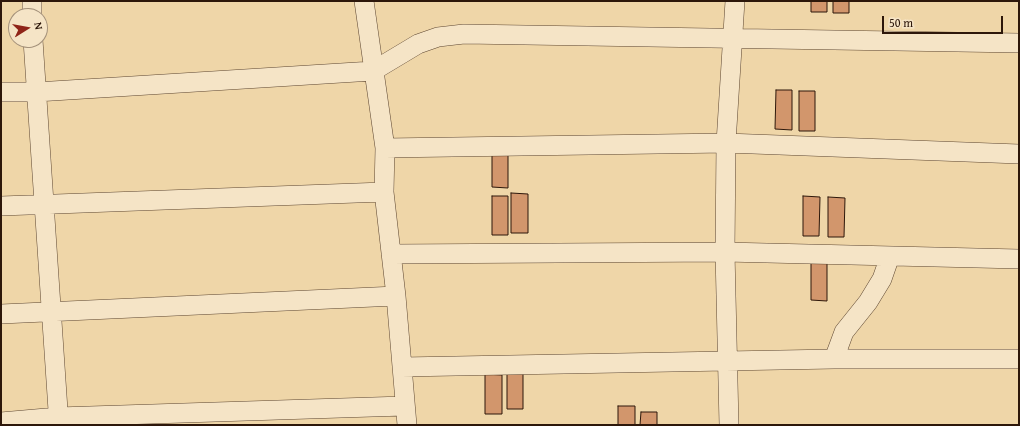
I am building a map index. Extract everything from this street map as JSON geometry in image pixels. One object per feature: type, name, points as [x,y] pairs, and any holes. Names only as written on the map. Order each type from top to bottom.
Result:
[{"type":"street","points":[[364,1],[385,148],[384,192],[396,296],[404,406],[407,425]]},
{"type":"street","points":[[729,425],[729,361],[725,252],[726,143],[736,1]]},
{"type":"street","points":[[1,92],[36,92],[373,71],[418,44],[438,37],[464,34],[1019,43]]},
{"type":"street","points":[[33,48],[59,421]]},
{"type":"street","points":[[385,148],[726,143],[1019,154]]},
{"type":"street","points":[[1,206],[384,192]]},
{"type":"street","points":[[391,254],[725,252],[1019,259]]},
{"type":"street","points":[[834,359],[844,332],[868,302],[882,279],[890,256]]},
{"type":"street","points":[[1,314],[51,313],[396,296]]},
{"type":"street","points":[[402,367],[834,359],[1019,359]]},
{"type":"street","points":[[1,422],[59,421],[404,406]]},
{"type":"building","points":[[811,1],[827,1],[827,12],[811,12]]},
{"type":"building","points":[[833,1],[849,1],[849,13],[833,13]]},
{"type":"building","points":[[776,90],[792,90],[792,130],[775,129]]},
{"type":"building","points":[[799,91],[815,91],[815,131],[799,131]]},
{"type":"building","points":[[492,148],[508,148],[508,188],[492,187]]},
{"type":"building","points":[[511,193],[528,194],[528,233],[511,233]]},
{"type":"building","points":[[492,196],[508,196],[508,235],[492,235]]},
{"type":"building","points":[[803,196],[820,197],[819,236],[803,236]]},
{"type":"building","points":[[828,197],[845,198],[844,237],[828,237]]},
{"type":"building","points":[[811,261],[827,261],[827,301],[811,300]]},
{"type":"building","points":[[507,370],[523,370],[523,409],[507,409]]},
{"type":"building","points":[[485,374],[502,375],[502,414],[485,414]]},
{"type":"building","points":[[618,406],[635,406],[635,425],[618,425]]},
{"type":"building","points":[[641,412],[657,412],[657,425],[640,425]]}]
